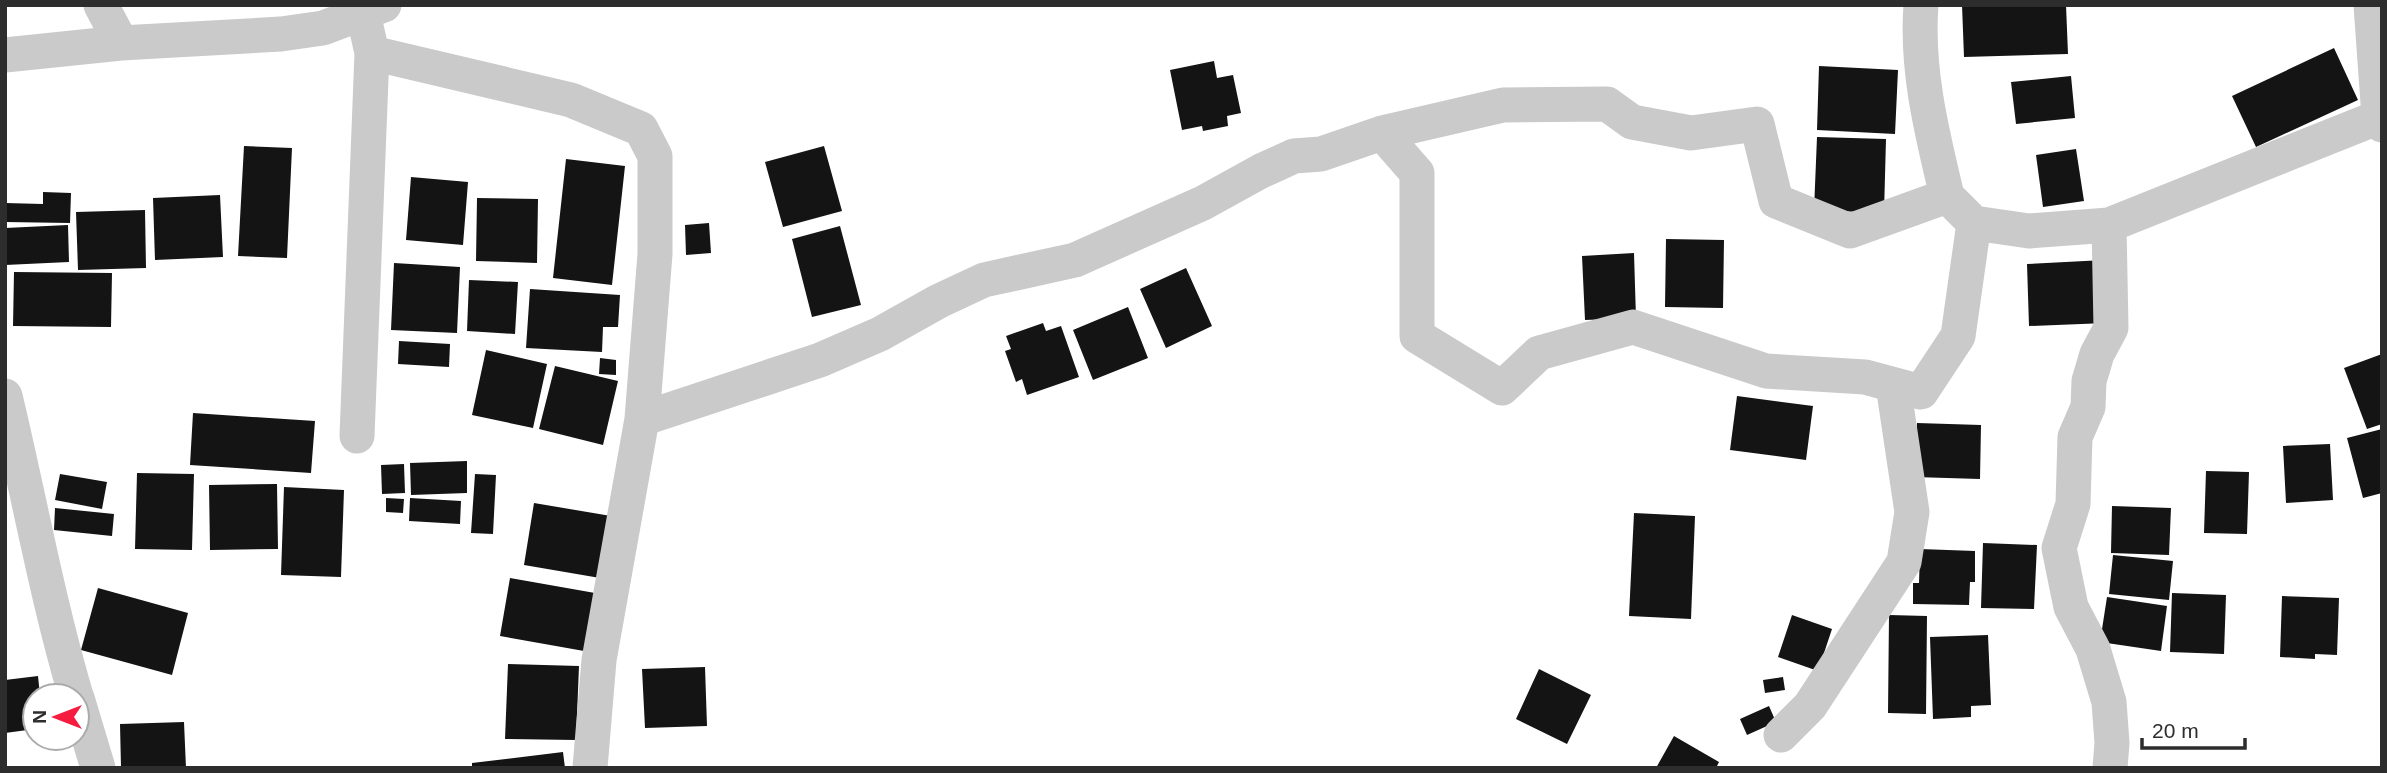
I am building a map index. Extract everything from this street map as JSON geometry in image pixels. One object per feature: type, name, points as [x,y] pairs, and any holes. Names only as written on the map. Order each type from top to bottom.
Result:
[{"type":"street","points":[[101,5],[121,43]]},
{"type":"street","points":[[1921,5],[1918,37],[1928,118],[1947,196],[1973,223],[2029,231],[2109,225],[2380,121],[2379,54],[2371,5]]},
{"type":"street","points":[[5,55],[121,43],[281,34],[323,28],[373,9],[357,436]]},
{"type":"street","points":[[372,53],[571,100],[641,129],[655,156],[655,242],[642,419],[598,660],[590,768]]},
{"type":"street","points":[[642,419],[820,360],[880,334],[984,280],[1075,260],[1203,203],[1294,156],[1321,154],[1382,133],[1503,105],[1606,104],[1632,122],[1691,133],[1757,124],[1776,201],[1850,231],[1947,196]]},
{"type":"street","points":[[1382,133],[1417,173],[1417,336],[1502,388],[1539,353],[1633,327],[1766,371],[1865,377],[1921,392],[1958,336],[1973,223]]},
{"type":"street","points":[[2109,225],[2111,328],[2097,354],[2089,381],[2088,407],[2075,437],[2073,504],[2059,548],[2071,607],[2093,649],[2109,702],[2112,743],[2110,768]]},
{"type":"street","points":[[1781,735],[1810,706],[1904,562],[1912,512],[1893,384]]},
{"type":"street","points":[[5,396],[32,508],[57,632],[72,682]]},
{"type":"street","points":[[91,744],[98,768]]},
{"type":"building","points":[[1962,5],[2066,5],[2068,54],[1964,57]]},
{"type":"building","points":[[2334,48],[2358,100],[2256,147],[2232,96]]},
{"type":"building","points":[[1214,61],[1217,78],[1233,75],[1241,113],[1227,116],[1228,126],[1203,131],[1202,126],[1182,130],[1170,70]]},
{"type":"building","points":[[1819,66],[1898,70],[1895,134],[1817,130]]},
{"type":"building","points":[[2071,76],[2075,118],[2016,124],[2011,82]]},
{"type":"building","points":[[1817,137],[1886,139],[1884,213],[1814,210]]},
{"type":"building","points":[[244,146],[292,148],[287,258],[238,256]]},
{"type":"building","points":[[824,146],[842,211],[783,227],[765,162]]},
{"type":"building","points":[[2076,149],[2084,201],[2043,207],[2036,155]]},
{"type":"building","points":[[566,159],[625,166],[612,285],[553,278]]},
{"type":"building","points":[[411,177],[468,182],[463,245],[406,240]]},
{"type":"building","points":[[43,192],[71,193],[70,223],[5,222],[5,203],[43,204]]},
{"type":"building","points":[[220,195],[223,257],[155,260],[153,198]]},
{"type":"building","points":[[477,198],[538,199],[537,263],[476,261]]},
{"type":"building","points":[[145,210],[146,268],[78,270],[76,212]]},
{"type":"building","points":[[709,223],[711,253],[686,255],[685,225]]},
{"type":"building","points":[[68,225],[69,262],[5,265],[5,228]]},
{"type":"building","points":[[840,226],[861,305],[812,317],[792,239]]},
{"type":"building","points":[[1666,239],[1724,240],[1723,308],[1665,307]]},
{"type":"building","points":[[1634,253],[1636,318],[1585,320],[1582,256]]},
{"type":"building","points":[[2104,260],[2106,323],[2029,326],[2027,264]]},
{"type":"building","points":[[394,263],[460,267],[457,333],[391,330]]},
{"type":"building","points":[[1186,268],[1212,326],[1166,348],[1140,289]]},
{"type":"building","points":[[14,272],[112,273],[111,327],[13,326]]},
{"type":"building","points":[[469,280],[518,282],[515,334],[467,331]]},
{"type":"building","points":[[530,289],[620,295],[618,327],[603,327],[602,352],[526,348]]},
{"type":"building","points":[[1128,307],[1148,358],[1093,380],[1073,330]]},
{"type":"building","points":[[1043,323],[1046,331],[1061,326],[1079,377],[1027,395],[1022,379],[1016,382],[1005,351],[1011,349],[1006,336]]},
{"type":"building","points":[[399,341],[450,344],[449,367],[398,364]]},
{"type":"building","points":[[486,350],[547,364],[533,428],[472,415]]},
{"type":"building","points":[[2382,354],[2382,424],[2367,429],[2344,368]]},
{"type":"building","points":[[600,358],[616,360],[616,375],[599,374]]},
{"type":"building","points":[[555,366],[618,381],[603,445],[539,429]]},
{"type":"building","points":[[1737,396],[1813,406],[1806,460],[1730,450]]},
{"type":"building","points":[[193,413],[315,421],[311,473],[190,465]]},
{"type":"building","points":[[1917,423],[1981,425],[1980,479],[1914,477]]},
{"type":"building","points":[[2382,429],[2382,493],[2363,498],[2347,438]]},
{"type":"building","points":[[2330,444],[2333,500],[2286,503],[2283,446]]},
{"type":"building","points":[[467,461],[467,493],[411,495],[410,463]]},
{"type":"building","points":[[404,464],[405,493],[382,494],[381,465]]},
{"type":"building","points":[[2206,471],[2249,472],[2247,534],[2204,533]]},
{"type":"building","points":[[137,473],[194,474],[192,550],[135,549]]},
{"type":"building","points":[[60,474],[107,482],[102,509],[55,500]]},
{"type":"building","points":[[475,474],[496,475],[493,534],[471,533]]},
{"type":"building","points":[[277,484],[278,549],[210,550],[209,485]]},
{"type":"building","points":[[284,487],[344,490],[341,577],[281,575]]},
{"type":"building","points":[[386,498],[404,499],[403,513],[386,512]]},
{"type":"building","points":[[410,498],[461,501],[460,524],[409,521]]},
{"type":"building","points":[[534,503],[611,516],[600,578],[524,565]]},
{"type":"building","points":[[2112,506],[2171,508],[2169,555],[2111,553]]},
{"type":"building","points":[[55,508],[114,514],[112,536],[54,530]]},
{"type":"building","points":[[1634,513],[1695,516],[1691,619],[1629,616]]},
{"type":"building","points":[[1983,543],[2037,545],[2034,609],[1981,608]]},
{"type":"building","points":[[1920,549],[1975,551],[1975,582],[1970,582],[1969,605],[1913,604],[1913,583],[1919,583]]},
{"type":"building","points":[[2113,555],[2173,561],[2169,600],[2109,594]]},
{"type":"building","points":[[510,578],[595,593],[584,651],[500,636]]},
{"type":"building","points":[[98,588],[188,613],[172,675],[81,650]]},
{"type":"building","points":[[2172,593],[2226,595],[2224,654],[2170,652]]},
{"type":"building","points":[[2282,596],[2339,598],[2337,655],[2315,654],[2315,659],[2280,657]]},
{"type":"building","points":[[2107,597],[2167,606],[2161,651],[2100,642]]},
{"type":"building","points":[[1792,615],[1832,629],[1818,671],[1778,657]]},
{"type":"building","points":[[1889,615],[1927,616],[1926,714],[1888,713]]},
{"type":"building","points":[[1988,635],[1991,705],[1971,706],[1971,717],[1933,719],[1930,637]]},
{"type":"building","points":[[508,664],[579,666],[576,740],[505,739]]},
{"type":"building","points":[[705,667],[707,726],[645,728],[642,669]]},
{"type":"building","points":[[1539,669],[1591,695],[1567,744],[1516,719]]},
{"type":"building","points":[[38,676],[39,682],[21,682],[21,731],[5,733],[5,680]]},
{"type":"building","points":[[1783,677],[1785,690],[1765,693],[1763,680]]},
{"type":"building","points":[[1769,706],[1776,722],[1747,735],[1740,719]]},
{"type":"building","points":[[184,722],[186,768],[121,767],[120,724]]},
{"type":"building","points":[[1674,736],[1719,762],[1716,768],[1656,768]]},
{"type":"building","points":[[563,752],[565,768],[472,768],[472,763]]}]
